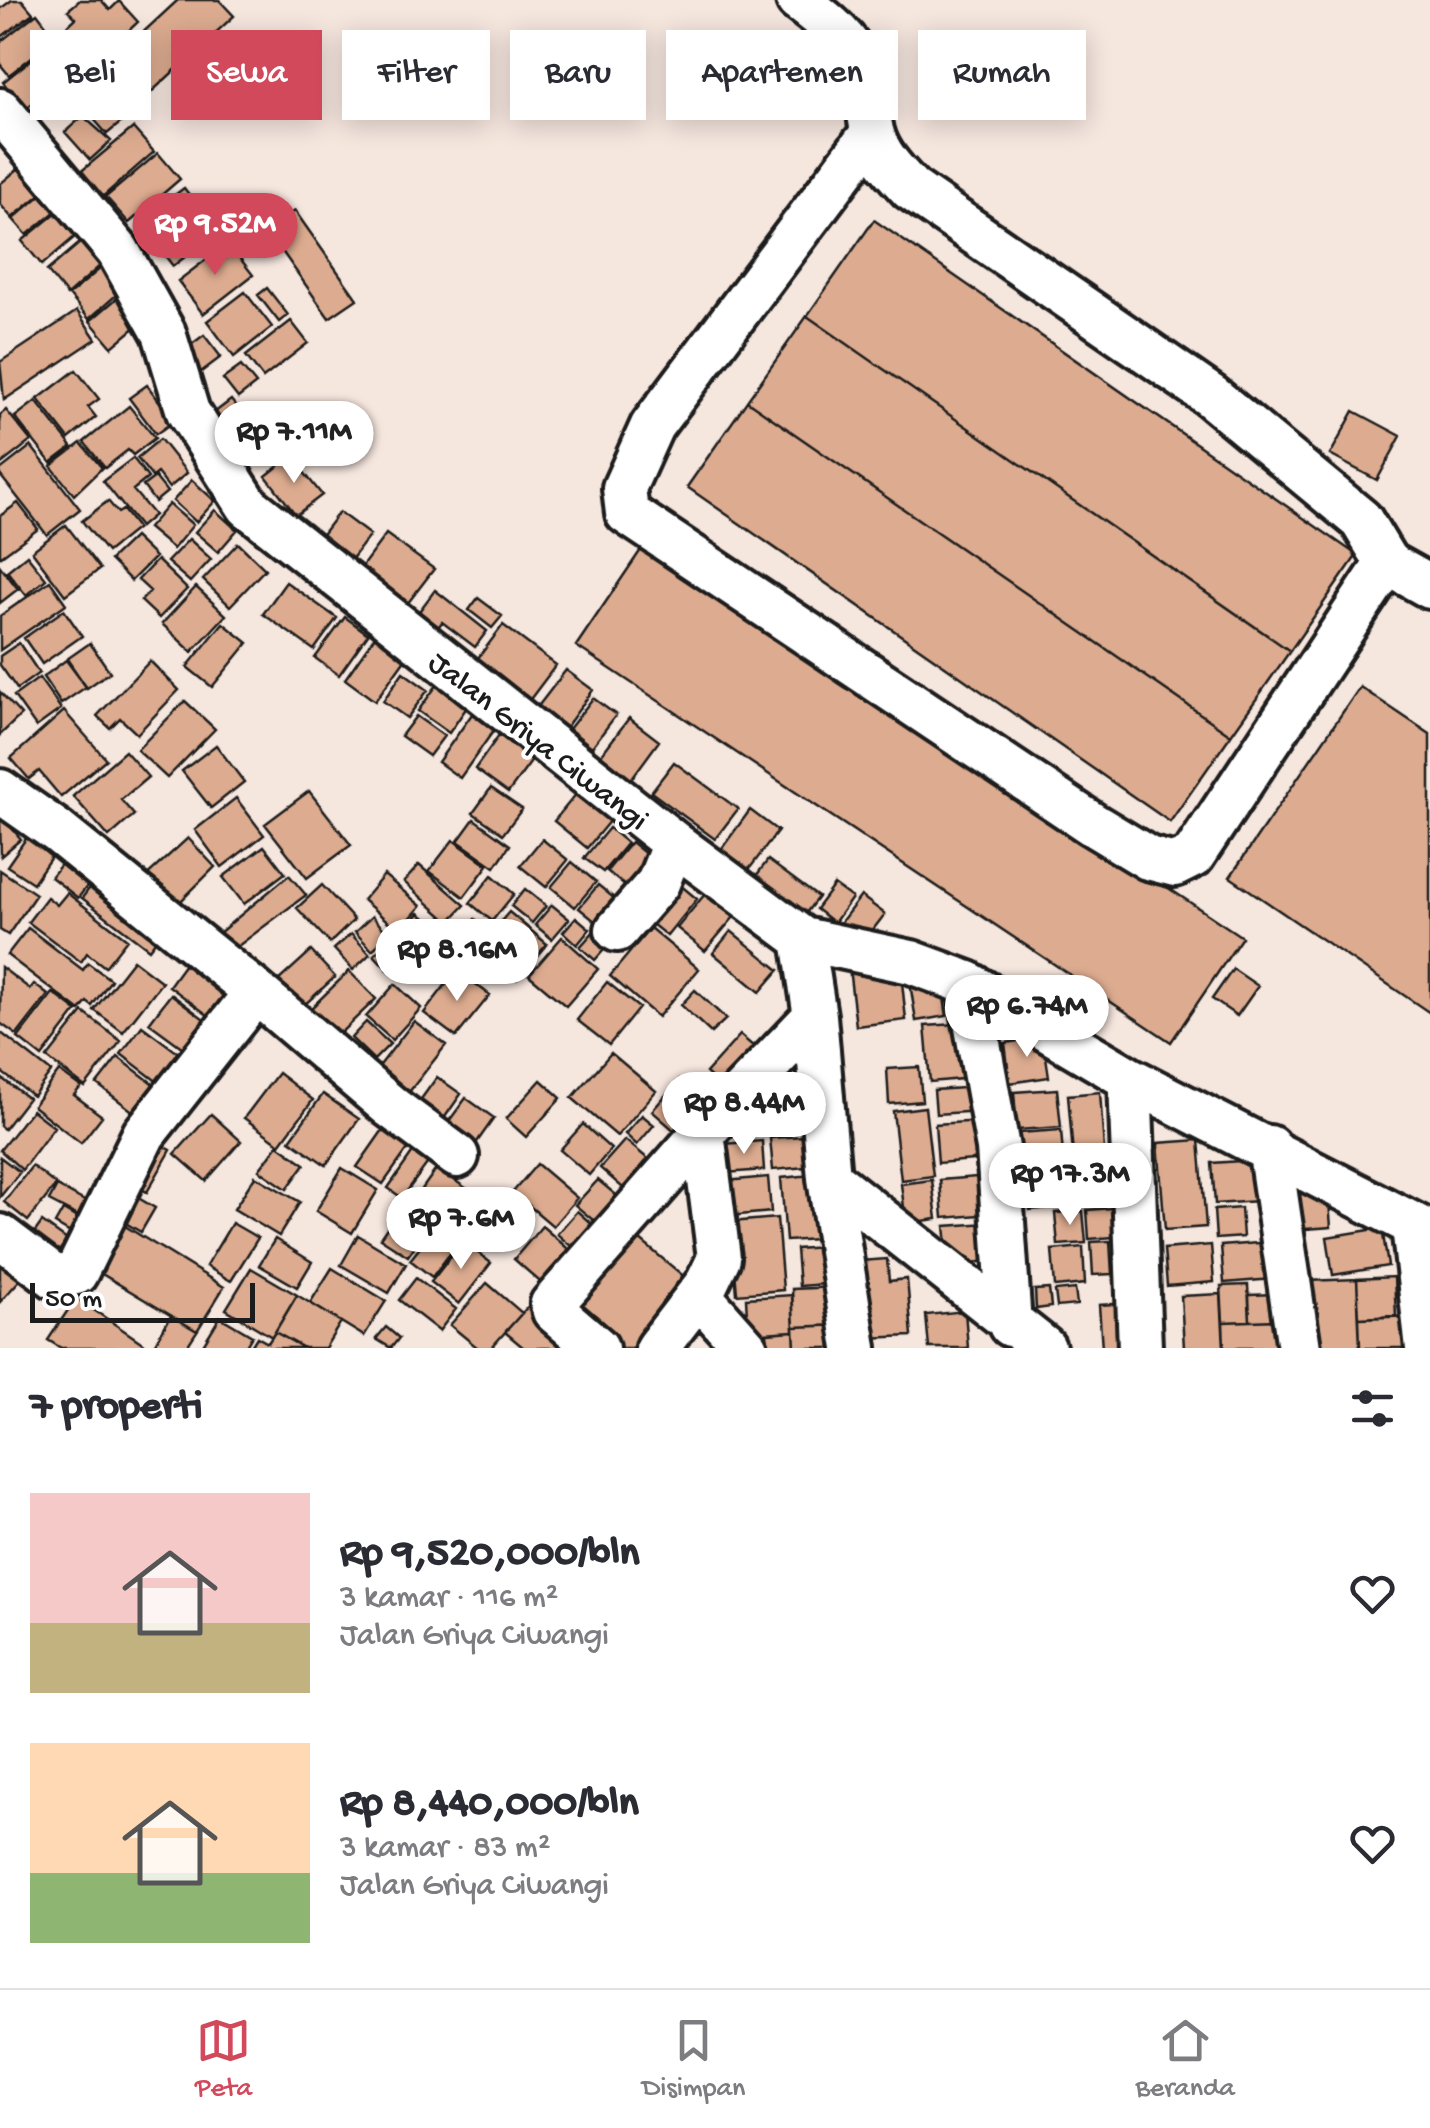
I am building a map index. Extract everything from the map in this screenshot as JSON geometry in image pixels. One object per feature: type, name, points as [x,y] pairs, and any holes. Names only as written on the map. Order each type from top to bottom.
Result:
[{"type":"street","points":[[798,0],[834,29],[856,56],[868,90],[872,133],[885,161],[911,189],[1211,396],[1361,520],[1386,563],[1430,587]]},
{"type":"street","name":"Jalan Griya Ciwangi","points":[[0,110],[118,252],[164,333],[188,412],[248,506],[674,843],[803,939]]},
{"type":"street","points":[[872,133],[652,426],[624,488],[627,512],[1092,824],[1148,858],[1175,865],[1193,856],[1386,563]]},
{"type":"street","points":[[0,791],[58,831],[390,1107],[457,1156]]},
{"type":"street","points":[[617,930],[658,883],[674,843]]},
{"type":"street","points":[[856,1348],[829,1178],[815,1016],[803,939],[911,962],[968,983],[1130,1079],[1270,1147],[1421,1230],[1427,1348]]},
{"type":"street","points":[[968,983],[998,1148],[1010,1333]]},
{"type":"street","points":[[0,1236],[56,1278],[76,1273],[144,1134],[256,992]]},
{"type":"street","points":[[598,1348],[554,1311],[552,1304],[702,1133],[815,1016]]},
{"type":"street","points":[[1130,1079],[1140,1348]]},
{"type":"street","points":[[657,1348],[698,1295],[718,1258],[702,1133]]},
{"type":"street","points":[[1270,1147],[1299,1348]]},
{"type":"street","points":[[829,1178],[1010,1333]]},
{"type":"street","points":[[698,1295],[746,1348]]},
{"type":"building","points":[[12,0],[22,0],[33,13],[0,38],[0,9]]},
{"type":"building","points":[[80,0],[101,0],[110,10],[119,1],[138,22],[129,30],[63,30],[76,18],[68,10]]},
{"type":"building","points":[[178,0],[219,0],[234,16],[219,30],[171,30],[171,74],[151,92],[151,30],[146,30]]},
{"type":"building","points":[[37,13],[50,30],[30,30],[30,58],[9,75],[0,64],[0,42]]},
{"type":"building","points":[[30,60],[30,105],[24,110],[3,82]]},
{"type":"building","points":[[78,120],[87,120],[111,141],[90,160],[65,132]]},
{"type":"building","points":[[95,120],[124,120],[107,134]]},
{"type":"building","points":[[133,128],[154,152],[100,199],[78,174]]},
{"type":"building","points":[[158,153],[180,179],[129,223],[106,197]]},
{"type":"building","points":[[25,163],[47,189],[12,218],[0,204],[0,184]]},
{"type":"building","points":[[184,188],[218,232],[173,266],[139,222]]},
{"type":"building","points":[[42,194],[56,211],[27,235],[13,219]]},
{"type":"building","points":[[295,211],[357,299],[329,318],[267,230]]},
{"type":"building","points":[[57,212],[77,235],[42,265],[22,241]]},
{"type":"building","points":[[874,220],[1357,555],[1290,651],[807,316]]},
{"type":"building","points":[[81,242],[101,265],[67,295],[47,271]]},
{"type":"building","points":[[228,243],[253,275],[203,314],[178,281]]},
{"type":"building","points":[[102,267],[122,290],[89,319],[69,295]]},
{"type":"building","points":[[267,288],[288,315],[279,322],[258,295]]},
{"type":"building","points":[[128,289],[150,315],[112,347],[90,321]]},
{"type":"building","points":[[245,292],[272,327],[234,357],[207,321]]},
{"type":"building","points":[[77,311],[96,339],[4,400],[0,362]]},
{"type":"building","points":[[807,316],[1290,651],[1231,735],[747,401]]},
{"type":"building","points":[[291,321],[308,343],[263,378],[246,356]]},
{"type":"building","points":[[204,335],[221,357],[201,372],[184,350]]},
{"type":"building","points":[[241,366],[256,384],[238,398],[223,379]]},
{"type":"building","points":[[76,370],[99,399],[88,407],[96,417],[69,439],[38,399]]},
{"type":"building","points":[[147,385],[174,421],[156,434],[129,398]]},
{"type":"building","points":[[231,400],[267,445],[237,468],[202,422]]},
{"type":"building","points":[[36,401],[72,447],[51,463],[15,417]]},
{"type":"building","points":[[747,401],[1231,735],[1170,822],[687,487]]},
{"type":"building","points":[[129,406],[155,438],[133,455],[128,450],[105,468],[84,442]]},
{"type":"building","points":[[6,410],[31,441],[0,465],[0,415]]},
{"type":"building","points":[[1354,411],[1401,436],[1377,480],[1330,455]]},
{"type":"building","points":[[160,439],[187,473],[169,488],[157,473],[152,477],[137,458]]},
{"type":"building","points":[[81,443],[102,468],[74,495],[51,466]]},
{"type":"building","points":[[31,446],[80,509],[47,535],[0,475],[0,470]]},
{"type":"building","points":[[291,456],[322,495],[296,515],[266,476]]},
{"type":"building","points":[[133,458],[148,478],[133,490],[154,515],[140,527],[103,481]]},
{"type":"building","points":[[155,477],[167,492],[155,502],[143,486]]},
{"type":"building","points":[[192,480],[215,501],[196,522],[173,501]]},
{"type":"building","points":[[108,501],[118,513],[123,510],[137,528],[107,552],[82,521]]},
{"type":"building","points":[[18,503],[38,529],[0,557],[0,516]]},
{"type":"building","points":[[169,504],[193,525],[173,549],[148,528]]},
{"type":"building","points":[[215,510],[237,530],[218,552],[195,532]]},
{"type":"building","points":[[339,512],[370,535],[345,568],[314,545]]},
{"type":"building","points":[[66,525],[100,569],[65,595],[32,551]]},
{"type":"building","points":[[386,534],[434,569],[404,608],[357,573]]},
{"type":"building","points":[[134,537],[155,557],[131,581],[110,560]]},
{"type":"building","points":[[189,539],[211,559],[190,582],[167,562]]},
{"type":"building","points":[[647,541],[1242,937],[1171,1042],[576,646]]},
{"type":"building","points":[[238,543],[265,569],[230,606],[203,580]]},
{"type":"building","points":[[27,555],[46,579],[26,595],[7,571]]},
{"type":"building","points":[[157,560],[187,589],[159,618],[141,601],[150,591],[138,580]]},
{"type":"building","points":[[0,566],[18,589],[0,603]]},
{"type":"building","points":[[50,581],[66,604],[0,650],[0,616]]},
{"type":"building","points":[[286,582],[337,618],[314,650],[263,614]]},
{"type":"building","points":[[196,587],[226,615],[192,652],[162,624]]},
{"type":"building","points":[[435,590],[487,631],[475,647],[442,622],[434,633],[414,618]]},
{"type":"building","points":[[478,598],[502,616],[492,628],[469,610]]},
{"type":"building","points":[[64,610],[82,636],[42,664],[24,638]]},
{"type":"building","points":[[345,617],[368,634],[339,675],[315,658]]},
{"type":"building","points":[[223,623],[248,643],[212,687],[187,667]]},
{"type":"building","points":[[503,625],[556,665],[525,706],[472,666]]},
{"type":"building","points":[[377,633],[408,655],[375,701],[345,679]]},
{"type":"building","points":[[19,643],[39,673],[17,689],[0,665],[0,656]]},
{"type":"building","points":[[90,643],[110,672],[87,688],[67,659]]},
{"type":"building","points":[[66,660],[86,687],[61,704],[43,677]]},
{"type":"building","points":[[150,661],[179,690],[137,734],[120,718],[110,728],[97,716]]},
{"type":"building","points":[[566,670],[593,690],[564,730],[536,709]]},
{"type":"building","points":[[403,672],[428,690],[407,718],[383,701]]},
{"type":"building","points":[[39,678],[61,709],[36,727],[14,696]]},
{"type":"building","points":[[437,685],[467,707],[449,733],[418,711]]},
{"type":"building","points":[[1360,687],[1430,734],[1430,1013],[1230,877]]},
{"type":"building","points":[[0,692],[21,715],[0,735]]},
{"type":"building","points":[[593,698],[616,715],[592,747],[569,729]]},
{"type":"building","points":[[185,701],[215,729],[167,778],[137,750]]},
{"type":"building","points":[[64,711],[106,759],[61,797],[39,771],[29,779],[11,758]]},
{"type":"building","points":[[472,714],[494,730],[460,778],[438,762]]},
{"type":"building","points":[[416,716],[444,736],[429,756],[401,736]]},
{"type":"building","points":[[629,718],[659,741],[629,782],[598,759]]},
{"type":"building","points":[[499,735],[533,759],[508,793],[475,769]]},
{"type":"building","points":[[216,745],[244,782],[211,808],[182,771]]},
{"type":"building","points":[[125,751],[148,777],[121,800],[134,815],[109,837],[73,796]]},
{"type":"building","points":[[674,762],[738,809],[715,839],[651,792]]},
{"type":"building","points":[[582,787],[615,814],[587,848],[554,821]]},
{"type":"building","points":[[491,788],[522,809],[503,834],[473,813]]},
{"type":"building","points":[[309,791],[351,845],[307,878],[265,824]]},
{"type":"building","points":[[236,798],[264,835],[222,867],[195,830]]},
{"type":"building","points":[[750,810],[778,831],[744,876],[717,855]]},
{"type":"building","points":[[3,818],[21,839],[1,856],[0,820]]},
{"type":"building","points":[[474,819],[510,845],[495,867],[458,841]]},
{"type":"building","points":[[36,824],[62,841],[33,883],[7,866]]},
{"type":"building","points":[[609,828],[627,843],[603,872],[584,858]]},
{"type":"building","points":[[188,838],[215,867],[173,909],[144,878]]},
{"type":"building","points":[[542,839],[568,860],[546,887],[520,866]]},
{"type":"building","points":[[453,840],[488,865],[464,897],[429,871]]},
{"type":"building","points":[[631,842],[657,863],[632,892],[607,871]]},
{"type":"building","points":[[264,846],[285,873],[244,904],[223,877]]},
{"type":"building","points":[[70,853],[97,873],[78,898],[51,877]]},
{"type":"building","points":[[768,860],[818,897],[800,921],[750,884]]},
{"type":"building","points":[[572,862],[596,882],[575,907],[551,887]]},
{"type":"building","points":[[419,865],[465,905],[449,922],[404,882]]},
{"type":"building","points":[[0,870],[36,894],[8,935],[0,930]]},
{"type":"building","points":[[101,873],[168,924],[149,949],[82,898]]},
{"type":"building","points":[[289,875],[306,895],[226,955],[213,938]]},
{"type":"building","points":[[384,875],[421,906],[399,931],[363,900]]},
{"type":"building","points":[[492,875],[514,894],[492,921],[470,903]]},
{"type":"building","points":[[673,879],[697,899],[667,936],[642,916]]},
{"type":"building","points":[[322,885],[354,920],[330,943],[297,908]]},
{"type":"building","points":[[598,885],[626,908],[607,931],[579,908]]},
{"type":"building","points":[[834,885],[852,898],[834,923],[816,909]]},
{"type":"building","points":[[525,889],[546,906],[532,923],[511,906]]},
{"type":"building","points":[[67,893],[127,939],[105,967],[87,953],[81,962],[28,922],[47,897],[57,905]]},
{"type":"building","points":[[705,894],[734,917],[705,951],[677,928]]},
{"type":"building","points":[[861,896],[885,914],[858,949],[834,931]]},
{"type":"building","points":[[552,905],[569,919],[552,939],[535,925]]},
{"type":"building","points":[[509,912],[547,944],[517,979],[494,960],[511,940],[496,927]]},
{"type":"building","points":[[419,913],[449,938],[429,961],[399,937]]},
{"type":"building","points":[[372,916],[389,935],[372,950],[355,932]]},
{"type":"building","points":[[576,917],[590,929],[577,945],[563,932]]},
{"type":"building","points":[[475,919],[503,943],[477,973],[449,949]]},
{"type":"building","points":[[28,928],[83,970],[88,963],[111,980],[92,1006],[87,1002],[80,1011],[7,955]]},
{"type":"building","points":[[650,928],[699,969],[658,1017],[610,976]]},
{"type":"building","points":[[595,930],[610,943],[595,960],[580,947]]},
{"type":"building","points":[[731,931],[779,970],[760,992],[713,953]]},
{"type":"building","points":[[351,934],[370,954],[353,970],[334,949]]},
{"type":"building","points":[[562,937],[598,969],[566,1006],[529,975]]},
{"type":"building","points":[[390,939],[405,955],[389,971],[374,955]]},
{"type":"building","points":[[195,950],[243,986],[217,1022],[169,986]]},
{"type":"building","points":[[311,951],[335,977],[302,1007],[278,981]]},
{"type":"building","points":[[133,960],[162,982],[123,1032],[94,1010]]},
{"type":"building","points":[[900,963],[906,1020],[856,1026],[849,968]]},
{"type":"building","points":[[1,967],[30,989],[34,984],[48,995],[17,1035],[0,1023]]},
{"type":"building","points":[[1233,969],[1258,986],[1237,1016],[1212,999]]},
{"type":"building","points":[[457,970],[490,995],[456,1037],[424,1013]]},
{"type":"building","points":[[349,971],[376,999],[334,1039],[307,1012]]},
{"type":"building","points":[[941,979],[947,1016],[916,1021],[910,983]]},
{"type":"building","points":[[607,982],[639,1008],[609,1045],[577,1020]]},
{"type":"building","points":[[395,984],[421,1008],[392,1040],[366,1017]]},
{"type":"building","points":[[695,990],[726,1019],[711,1033],[681,1005]]},
{"type":"building","points":[[53,993],[77,1011],[42,1057],[18,1038]]},
{"type":"building","points":[[171,994],[216,1028],[194,1056],[149,1023]]},
{"type":"building","points":[[83,1012],[121,1041],[85,1087],[47,1058]]},
{"type":"building","points":[[414,1021],[446,1045],[402,1101],[371,1077]]},
{"type":"building","points":[[366,1022],[390,1044],[374,1060],[351,1038]]},
{"type":"building","points":[[957,1024],[962,1079],[930,1082],[925,1026]]},
{"type":"building","points":[[142,1026],[189,1061],[167,1089],[121,1054]]},
{"type":"building","points":[[0,1032],[51,1072],[33,1096],[0,1071]]},
{"type":"building","points":[[740,1035],[767,1058],[732,1097],[706,1073]]},
{"type":"building","points":[[1043,1037],[1049,1077],[1010,1083],[1005,1043]]},
{"type":"building","points":[[611,1053],[656,1091],[617,1136],[572,1098]]},
{"type":"building","points":[[118,1057],[164,1092],[143,1119],[97,1084]]},
{"type":"building","points":[[810,1058],[815,1130],[780,1133],[775,1061]]},
{"type":"building","points":[[919,1067],[922,1101],[889,1104],[887,1069]]},
{"type":"building","points":[[59,1071],[81,1087],[74,1095],[102,1116],[81,1143],[33,1106]]},
{"type":"building","points":[[278,1073],[313,1100],[280,1144],[244,1118]]},
{"type":"building","points":[[0,1077],[28,1098],[4,1129],[0,1126]]},
{"type":"building","points":[[437,1077],[461,1094],[436,1130],[411,1113]]},
{"type":"building","points":[[541,1080],[561,1098],[526,1137],[506,1119]]},
{"type":"building","points":[[679,1080],[712,1109],[685,1140],[652,1111]]},
{"type":"building","points":[[978,1087],[980,1111],[936,1114],[934,1090]]},
{"type":"building","points":[[1057,1089],[1061,1127],[1017,1130],[1014,1092]]},
{"type":"building","points":[[1100,1092],[1105,1164],[1074,1167],[1068,1095]]},
{"type":"building","points":[[323,1094],[359,1119],[326,1165],[290,1140]]},
{"type":"building","points":[[466,1098],[494,1118],[470,1152],[441,1132]]},
{"type":"building","points":[[925,1107],[933,1176],[901,1180],[893,1111]]},
{"type":"building","points":[[32,1110],[54,1127],[22,1170],[0,1150]]},
{"type":"building","points":[[211,1114],[241,1141],[206,1181],[175,1154]]},
{"type":"building","points":[[394,1114],[420,1132],[383,1184],[357,1167]]},
{"type":"building","points":[[642,1115],[654,1125],[637,1145],[625,1134]]},
{"type":"building","points":[[982,1121],[985,1159],[938,1163],[935,1124]]},
{"type":"building","points":[[583,1124],[611,1149],[589,1175],[560,1150]]},
{"type":"building","points":[[1061,1130],[1064,1168],[1022,1171],[1018,1133]]},
{"type":"building","points":[[145,1136],[171,1150],[147,1192],[121,1178]]},
{"type":"building","points":[[804,1136],[806,1167],[773,1170],[770,1138]]},
{"type":"building","points":[[423,1138],[438,1149],[402,1198],[388,1188]]},
{"type":"building","points":[[625,1140],[648,1159],[623,1188],[600,1168]]},
{"type":"building","points":[[1199,1140],[1206,1227],[1165,1230],[1158,1143]]},
{"type":"building","points":[[762,1141],[764,1170],[725,1173],[723,1144]]},
{"type":"building","points":[[278,1145],[305,1164],[287,1189],[259,1170]]},
{"type":"building","points":[[0,1157],[20,1172],[0,1197]]},
{"type":"building","points":[[1255,1160],[1258,1201],[1215,1204],[1212,1163]]},
{"type":"building","points":[[537,1164],[577,1198],[553,1226],[513,1192]]},
{"type":"building","points":[[32,1166],[56,1185],[28,1221],[4,1202]]},
{"type":"building","points":[[342,1168],[378,1190],[352,1233],[316,1211]]},
{"type":"building","points":[[437,1168],[470,1191],[452,1215],[420,1192]]},
{"type":"building","points":[[1105,1171],[1107,1203],[1030,1210],[1027,1177]]},
{"type":"building","points":[[812,1175],[817,1239],[786,1241],[781,1178]]},
{"type":"building","points":[[255,1176],[300,1202],[279,1236],[234,1209]]},
{"type":"building","points":[[989,1176],[992,1214],[943,1218],[940,1180]]},
{"type":"building","points":[[768,1177],[771,1212],[729,1216],[726,1181]]},
{"type":"building","points":[[598,1180],[628,1205],[606,1231],[575,1205]]},
{"type":"building","points":[[932,1180],[937,1219],[906,1223],[901,1184]]},
{"type":"building","points":[[57,1186],[88,1203],[80,1217],[49,1201]]},
{"type":"building","points":[[120,1187],[155,1208],[141,1232],[105,1211]]},
{"type":"building","points":[[1328,1190],[1331,1227],[1293,1230],[1290,1193]]},
{"type":"building","points":[[410,1194],[438,1212],[408,1256],[380,1238]]},
{"type":"building","points":[[479,1200],[511,1225],[491,1250],[459,1225]]},
{"type":"building","points":[[1124,1207],[1126,1236],[1089,1239],[1087,1210]]},
{"type":"building","points":[[1241,1208],[1243,1237],[1216,1239],[1214,1210]]},
{"type":"building","points":[[63,1210],[82,1221],[74,1235],[55,1224]]},
{"type":"building","points":[[577,1211],[602,1233],[582,1256],[557,1234]]},
{"type":"building","points":[[1083,1211],[1086,1243],[1058,1245],[1055,1213]]},
{"type":"building","points":[[777,1218],[783,1290],[737,1294],[731,1222]]},
{"type":"building","points":[[441,1221],[462,1238],[432,1277],[410,1260]]},
{"type":"building","points":[[42,1222],[67,1240],[52,1261],[27,1243]]},
{"type":"building","points":[[232,1223],[258,1238],[231,1281],[206,1266]]},
{"type":"building","points":[[988,1223],[991,1261],[949,1265],[945,1226]]},
{"type":"building","points":[[125,1226],[224,1287],[197,1331],[97,1271]]},
{"type":"building","points":[[542,1226],[575,1255],[547,1288],[514,1259]]},
{"type":"building","points":[[1382,1228],[1388,1266],[1333,1275],[1327,1237]]},
{"type":"building","points":[[627,1229],[693,1284],[638,1348],[609,1348],[561,1308]]},
{"type":"building","points":[[358,1235],[406,1264],[389,1293],[341,1265]]},
{"type":"building","points":[[275,1239],[312,1262],[297,1287],[259,1265]]},
{"type":"building","points":[[463,1241],[491,1263],[459,1304],[431,1282]]},
{"type":"building","points":[[1110,1241],[1112,1274],[1093,1275],[1091,1242]]},
{"type":"building","points":[[1270,1242],[1273,1279],[1224,1283],[1221,1246]]},
{"type":"building","points":[[1211,1245],[1214,1282],[1167,1286],[1164,1249]]},
{"type":"building","points":[[836,1246],[839,1283],[799,1286],[796,1249]]},
{"type":"building","points":[[1083,1247],[1085,1284],[1055,1287],[1052,1250]]},
{"type":"building","points":[[0,1249],[27,1272],[0,1302]]},
{"type":"building","points":[[887,1259],[889,1281],[907,1279],[912,1336],[866,1338],[860,1261]]},
{"type":"building","points":[[251,1268],[297,1295],[272,1337],[226,1309]]},
{"type":"building","points":[[332,1268],[386,1301],[364,1336],[310,1303]]},
{"type":"building","points":[[1394,1277],[1396,1316],[1359,1318],[1357,1279]]},
{"type":"building","points":[[416,1278],[456,1309],[439,1331],[399,1300]]},
{"type":"building","points":[[1357,1279],[1360,1348],[1309,1348],[1306,1281]]},
{"type":"building","points":[[487,1283],[522,1313],[491,1348],[478,1348],[450,1325]]},
{"type":"building","points":[[1248,1285],[1250,1321],[1223,1322],[1221,1286]]},
{"type":"building","points":[[836,1287],[838,1325],[794,1327],[792,1289]]},
{"type":"building","points":[[1049,1289],[1051,1307],[1036,1309],[1035,1290]]},
{"type":"building","points":[[1075,1289],[1077,1305],[1057,1307],[1055,1291]]},
{"type":"building","points":[[1221,1294],[1224,1348],[1184,1348],[1181,1296]]},
{"type":"building","points":[[1276,1294],[1277,1320],[1250,1321],[1249,1295]]},
{"type":"building","points":[[297,1295],[341,1322],[325,1348],[304,1348],[275,1332]]},
{"type":"building","points":[[792,1295],[794,1331],[748,1334],[746,1298]]},
{"type":"building","points":[[76,1298],[150,1348],[61,1348],[48,1340]]},
{"type":"building","points":[[531,1303],[582,1348],[524,1348],[505,1332]]},
{"type":"building","points":[[1129,1303],[1132,1348],[1102,1348],[1099,1305]]},
{"type":"building","points":[[965,1311],[968,1348],[929,1348],[926,1315]]},
{"type":"building","points":[[171,1316],[197,1331],[186,1348],[152,1348]]},
{"type":"building","points":[[1418,1316],[1419,1348],[1360,1348],[1359,1318]]},
{"type":"building","points":[[220,1317],[252,1336],[245,1348],[201,1348]]},
{"type":"building","points":[[1277,1320],[1279,1348],[1224,1348],[1223,1322]]},
{"type":"building","points":[[844,1325],[845,1348],[795,1348],[794,1327]]},
{"type":"building","points":[[386,1327],[399,1338],[391,1348],[376,1339]]},
{"type":"building","points":[[794,1331],[795,1348],[768,1348],[767,1333]]},
{"type":"building","points":[[275,1332],[304,1348],[250,1348],[257,1337],[268,1343]]}]
